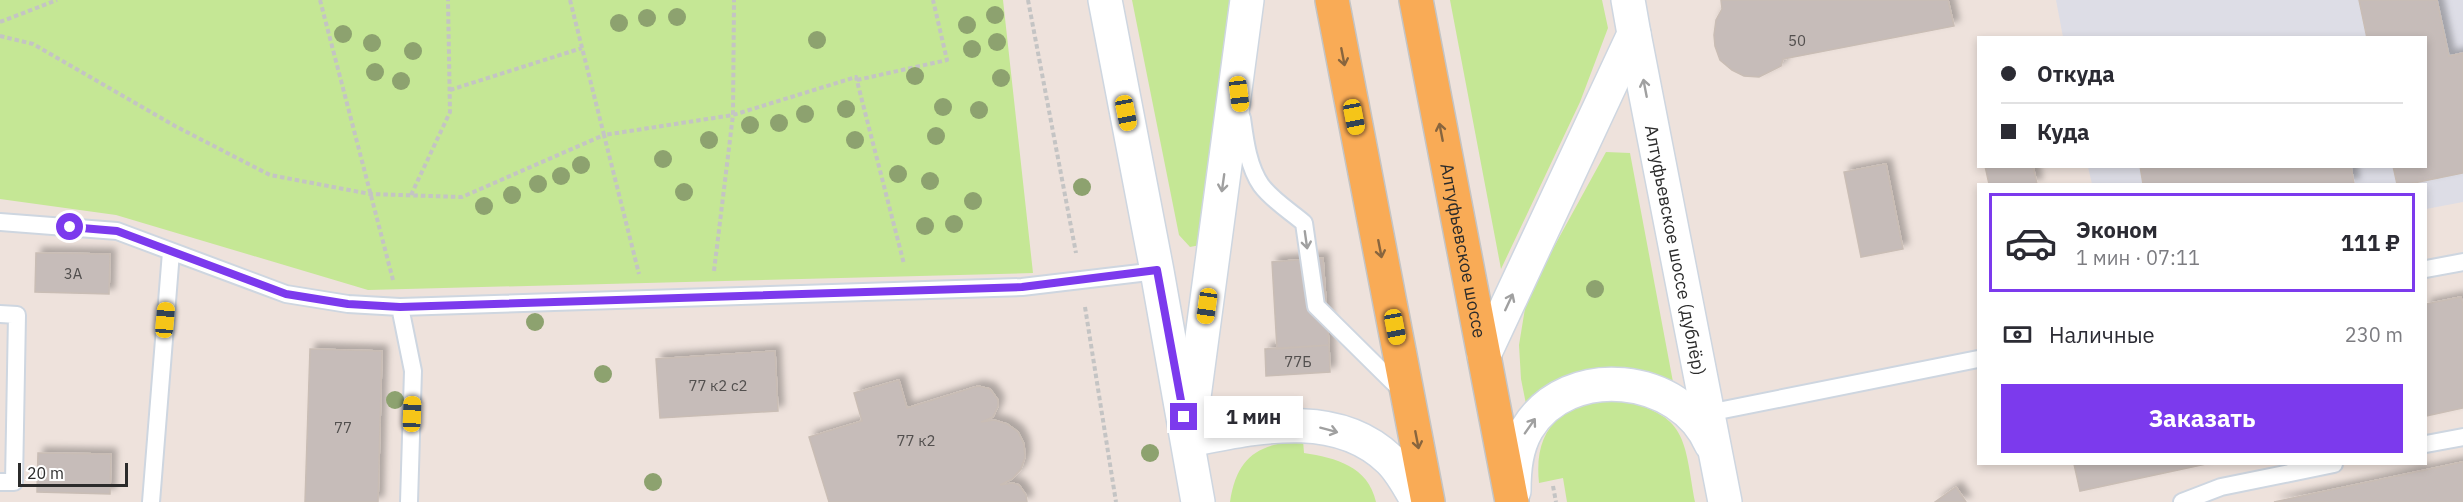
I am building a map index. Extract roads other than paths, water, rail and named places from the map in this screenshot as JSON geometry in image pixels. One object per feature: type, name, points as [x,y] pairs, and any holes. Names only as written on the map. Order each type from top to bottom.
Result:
[{"type":"main road","points":[[1332,0],[1428,502]]},
{"type":"main road","name":"Алтуфьевское шоссе","points":[[1416,0],[1514,502]]},
{"type":"street","points":[[1105,0],[1189,440],[1198,502]]},
{"type":"street","points":[[1189,440],[1247,0]]},
{"type":"street","name":"Алтуфьевское шоссе (дублёр)","points":[[1628,0],[1725,502]]},
{"type":"street","points":[[1484,355],[1634,34]]},
{"type":"street","points":[[1158,276],[1210,284]]},
{"type":"street","points":[[1514,502],[1518,447],[1528,428],[1543,410],[1558,398],[1586,387],[1603,384],[1635,386],[1665,396],[1684,409],[1699,424],[1709,438],[1716,455]]},
{"type":"street","points":[[1189,440],[1281,425],[1303,424],[1331,430],[1374,448],[1390,461],[1418,502]]},
{"type":"lane","points":[[1237,78],[1246,146],[1253,168],[1262,185],[1304,223],[1316,306],[1408,397]]},
{"type":"lane","points":[[0,222],[117,231],[286,294],[348,304],[400,307],[1022,287],[1158,276]]},
{"type":"lane","points":[[151,502],[171,252]]},
{"type":"lane","points":[[2427,269],[2463,261]]},
{"type":"lane","points":[[400,307],[413,371],[409,502]]},
{"type":"lane","points":[[0,314],[17,315],[14,482],[0,482]]},
{"type":"lane","points":[[1708,413],[1977,359]]},
{"type":"lane","points":[[2427,444],[2463,437]]},
{"type":"lane","points":[[2182,502],[2221,487],[2329,465]]}]
